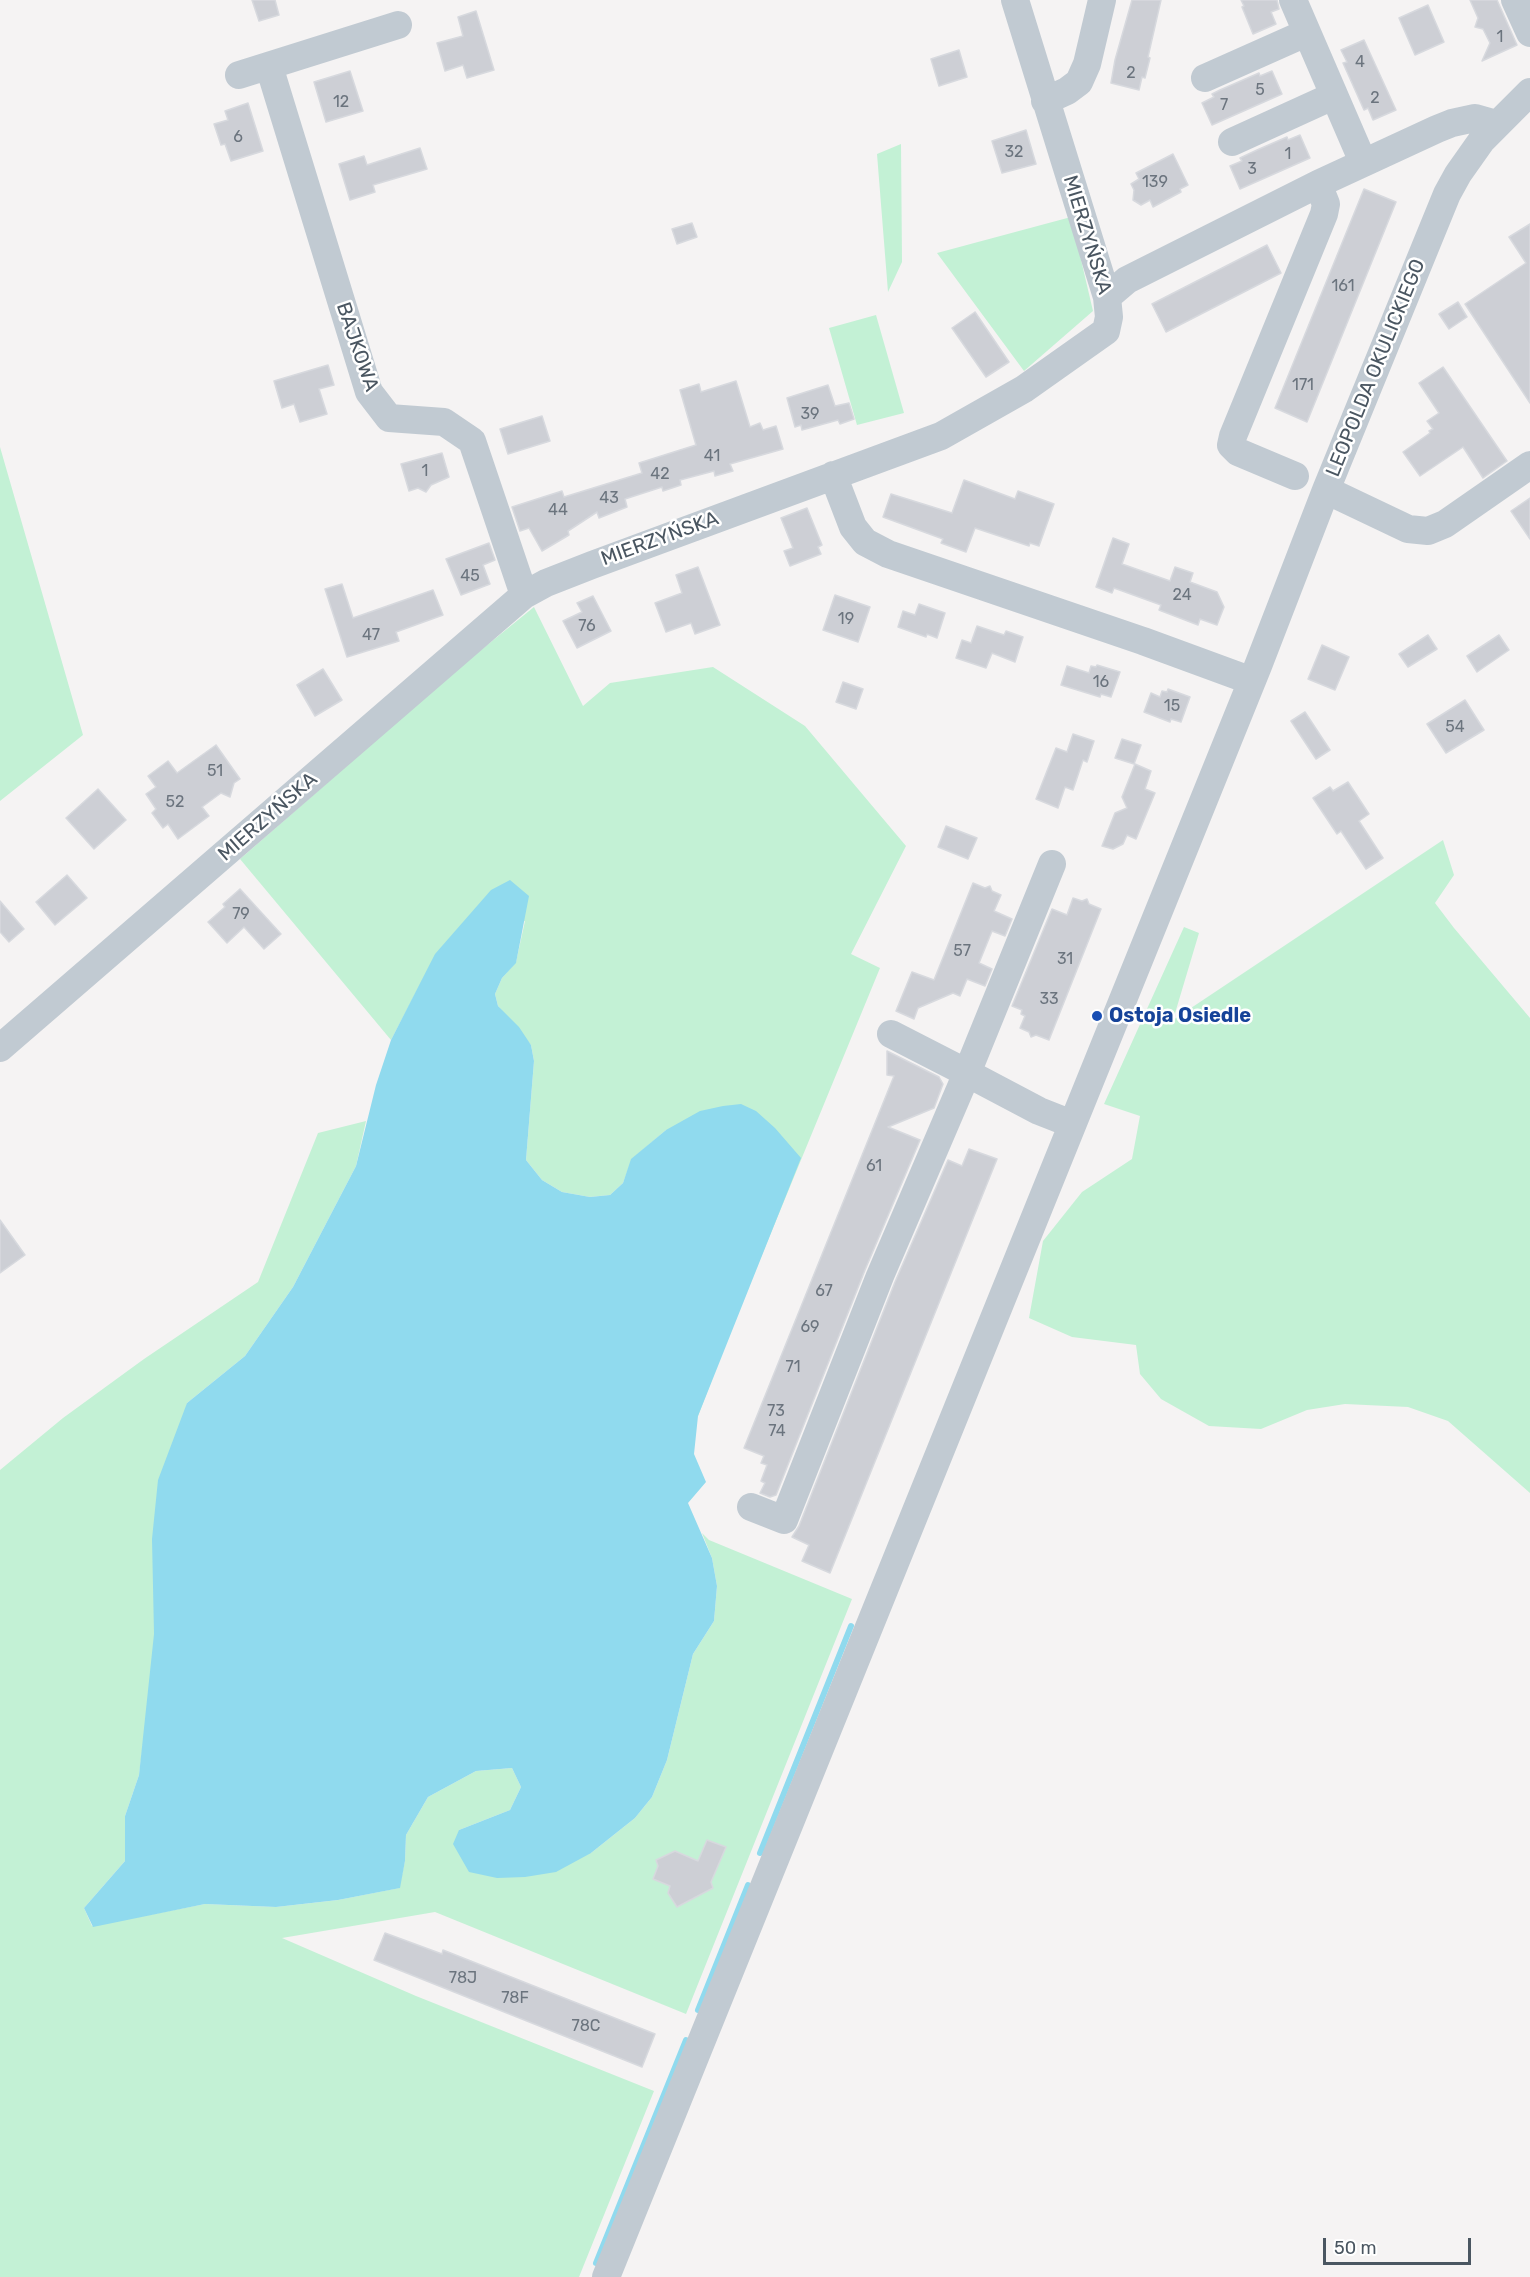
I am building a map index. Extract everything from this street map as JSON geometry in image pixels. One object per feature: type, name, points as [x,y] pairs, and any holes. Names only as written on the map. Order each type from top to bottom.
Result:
[{"type":"street","name":"MIERZYŃSKA","points":[[0,1048],[524,595],[592,564],[941,436],[1024,389],[1106,331],[1109,317],[1107,297],[1015,0]]},
{"type":"street","points":[[1045,101],[1067,91],[1079,82],[1102,0]]},
{"type":"street","points":[[1293,0],[1363,162]]},
{"type":"street","points":[[1515,0],[1530,33]]},
{"type":"street","points":[[239,75],[398,25]]},
{"type":"street","points":[[1205,78],[1306,33]]},
{"type":"street","name":"BAJKOWA","points":[[270,66],[369,392],[389,418],[444,423],[472,441],[524,595]]},
{"type":"street","name":"LEOPOLDA OKULICKIEGO","points":[[606,2277],[1255,674],[1326,490],[1452,184],[1475,149],[1496,124],[1530,92]]},
{"type":"street","points":[[1232,142],[1333,96]]},
{"type":"street","points":[[1107,297],[1127,280],[1363,162],[1452,123],[1475,118],[1496,124]]},
{"type":"street","points":[[1294,476],[1238,452],[1231,445],[1233,435],[1324,214],[1326,204],[1318,184]]},
{"type":"street","points":[[1326,490],[1408,529],[1421,532],[1444,524],[1530,465]]},
{"type":"street","points":[[833,475],[853,527],[865,542],[888,554],[1143,641],[1255,674]]},
{"type":"street","points":[[751,1507],[784,1520],[880,1276],[967,1073],[1052,864]]},
{"type":"street","points":[[891,1034],[1039,1111],[1072,1124]]},
{"type":"green space","points":[[901,144],[902,262],[888,292],[877,154]]},
{"type":"green space","points":[[1071,217],[1093,311],[1024,371],[937,253]]},
{"type":"green space","points":[[876,315],[904,413],[857,425],[829,328]]},
{"type":"green space","points":[[0,447],[83,735],[0,801]]},
{"type":"green space","points":[[534,607],[583,706],[610,683],[713,667],[805,726],[906,846],[851,954],[880,968],[698,1416],[666,1130],[632,1159],[623,1183],[610,1195],[590,1197],[562,1192],[542,1180],[526,1160],[534,1061],[531,1045],[498,1006],[495,994],[502,978],[516,962],[525,921],[436,954],[391,1040],[240,859],[460,667]]},
{"type":"green space","points":[[1443,840],[1454,875],[1435,903],[1530,1018],[1530,1493],[1448,1421],[1408,1407],[1345,1404],[1307,1410],[1261,1429],[1209,1426],[1161,1399],[1140,1374],[1136,1345],[1072,1337],[1029,1318],[1043,1241],[1082,1192],[1132,1159],[1140,1116],[1104,1104],[1184,927],[1199,933],[1173,1020]]},
{"type":"green space","points":[[366,1121],[356,1166],[293,1287],[245,1356],[187,1403],[139,1775],[125,1816],[125,1861],[84,1908],[92,1926],[205,1904],[276,1907],[338,1900],[399,1888],[405,1861],[406,1835],[428,1797],[476,1771],[512,1768],[521,1787],[510,1810],[459,1830],[591,1853],[635,1818],[652,1797],[667,1760],[693,1654],[714,1621],[717,1586],[712,1558],[702,1533],[709,1540],[852,1599],[686,2014],[435,1912],[282,1938],[416,1996],[654,2091],[579,2277],[0,2277],[0,1470],[63,1418],[144,1359],[258,1282],[318,1133]]},
{"type":"water","points":[[510,880],[529,896],[516,963],[502,978],[495,994],[498,1006],[519,1027],[531,1045],[534,1061],[526,1160],[542,1180],[562,1192],[590,1197],[610,1195],[623,1183],[631,1159],[666,1130],[700,1111],[741,1104],[756,1111],[775,1128],[801,1158],[698,1416],[694,1454],[706,1482],[688,1503],[712,1558],[717,1586],[714,1621],[693,1654],[667,1760],[652,1797],[635,1818],[591,1853],[556,1872],[525,1877],[497,1878],[469,1872],[453,1844],[459,1830],[510,1810],[521,1787],[512,1768],[476,1771],[428,1797],[406,1835],[405,1861],[400,1888],[338,1900],[276,1907],[205,1904],[93,1927],[84,1908],[125,1861],[125,1816],[139,1775],[154,1634],[152,1539],[158,1480],[187,1403],[245,1356],[293,1287],[356,1166],[376,1085],[391,1040],[435,954],[491,890]]},
{"type":"building","points":[[252,0],[275,0],[279,15],[259,21]]},
{"type":"building","points":[[1132,0],[1161,0],[1148,57],[1150,58],[1139,90],[1111,83]]},
{"type":"building","points":[[1241,0],[1277,0],[1279,9],[1271,12],[1276,24],[1253,34]]},
{"type":"building","points":[[1470,0],[1497,0],[1517,45],[1482,61],[1490,43],[1483,29],[1475,27],[1478,18]]},
{"type":"building","points":[[1428,5],[1444,42],[1415,55],[1399,18]]},
{"type":"building","points":[[476,11],[494,70],[467,78],[463,65],[445,71],[437,43],[463,36],[458,17]]},
{"type":"building","points":[[1364,40],[1396,110],[1373,120],[1368,108],[1364,110],[1343,63],[1347,62],[1341,50]]},
{"type":"building","points":[[959,50],[967,77],[939,86],[931,59]]},
{"type":"building","points":[[350,71],[363,111],[326,122],[314,82]]},
{"type":"building","points":[[1272,71],[1282,94],[1212,125],[1202,103],[1214,97],[1212,94],[1259,73],[1260,76]]},
{"type":"building","points":[[248,103],[263,151],[231,161],[225,144],[221,145],[214,124],[228,120],[225,111]]},
{"type":"building","points":[[1026,130],[1036,164],[1002,173],[992,141]]},
{"type":"building","points":[[1300,135],[1310,158],[1240,189],[1230,166],[1242,161],[1240,158],[1257,150],[1287,137],[1288,140]]},
{"type":"building","points":[[420,148],[427,169],[373,185],[375,192],[350,200],[339,164],[364,156],[367,165]]},
{"type":"building","points":[[1173,154],[1188,185],[1180,189],[1181,192],[1153,207],[1150,200],[1141,205],[1133,200],[1134,190],[1131,184],[1139,179],[1136,173]]},
{"type":"building","points":[[1364,189],[1396,202],[1307,422],[1275,408]]},
{"type":"building","points":[[692,223],[697,237],[677,244],[672,229]]},
{"type":"building","points":[[1530,224],[1530,403],[1465,304],[1526,263],[1509,237]]},
{"type":"building","points":[[1267,245],[1281,273],[1166,332],[1152,304]]},
{"type":"building","points":[[1458,302],[1467,317],[1449,329],[1439,314]]},
{"type":"building","points":[[975,312],[1009,362],[986,377],[952,328]]},
{"type":"building","points":[[328,365],[334,385],[319,389],[327,414],[300,422],[294,404],[282,408],[274,381]]},
{"type":"building","points":[[1443,367],[1507,461],[1483,478],[1463,447],[1420,476],[1403,452],[1433,429],[1427,421],[1439,413],[1419,383]]},
{"type":"building","points":[[736,381],[750,427],[760,423],[763,430],[776,426],[783,449],[730,464],[733,471],[715,476],[714,471],[680,480],[681,485],[663,491],[662,487],[625,499],[627,507],[599,518],[597,512],[568,531],[569,535],[542,551],[529,528],[520,531],[512,507],[562,491],[564,497],[642,473],[639,463],[696,445],[680,390],[699,384],[701,392]]},
{"type":"building","points":[[828,385],[835,406],[849,403],[854,419],[840,424],[838,420],[802,430],[801,425],[795,427],[787,398]]},
{"type":"building","points":[[542,416],[550,441],[508,454],[500,429]]},
{"type":"building","points":[[442,453],[449,477],[431,485],[426,492],[418,488],[409,491],[401,464]]},
{"type":"building","points":[[964,480],[1015,499],[1018,491],[1054,504],[1039,546],[1030,543],[1029,546],[975,528],[966,552],[941,543],[943,539],[883,517],[891,494],[952,513]]},
{"type":"building","points":[[1530,498],[1530,539],[1511,511]]},
{"type":"building","points":[[807,508],[822,545],[818,547],[821,554],[790,566],[784,551],[793,548],[781,518]]},
{"type":"building","points":[[1113,538],[1129,544],[1122,564],[1170,581],[1175,567],[1193,573],[1190,582],[1217,592],[1224,607],[1217,625],[1200,619],[1198,625],[1159,610],[1161,605],[1114,588],[1112,593],[1096,587]]},
{"type":"building","points":[[489,543],[495,560],[483,565],[490,584],[461,595],[446,559]]},
{"type":"building","points":[[698,567],[720,625],[695,634],[691,623],[666,632],[655,603],[682,593],[676,575]]},
{"type":"building","points":[[342,584],[353,618],[433,590],[443,615],[396,632],[399,641],[347,657],[325,589]]},
{"type":"building","points":[[835,595],[870,607],[858,642],[823,630]]},
{"type":"building","points":[[593,596],[611,631],[577,648],[563,621],[582,612],[577,603]]},
{"type":"building","points":[[919,604],[945,613],[937,638],[927,634],[926,637],[898,627],[903,611],[915,615]]},
{"type":"building","points":[[977,626],[1004,635],[1006,631],[1023,637],[1015,662],[992,653],[986,668],[956,658],[962,640],[971,643]]},
{"type":"building","points":[[1428,635],[1437,649],[1408,667],[1399,654]]},
{"type":"building","points":[[1499,635],[1509,650],[1477,672],[1467,656]]},
{"type":"building","points":[[1322,645],[1349,657],[1335,690],[1308,679]]},
{"type":"building","points":[[1097,665],[1120,672],[1111,697],[1101,694],[1100,697],[1061,685],[1067,666],[1089,673],[1091,666],[1096,667]]},
{"type":"building","points":[[323,669],[342,700],[315,716],[297,685]]},
{"type":"building","points":[[843,682],[863,689],[856,709],[836,702]]},
{"type":"building","points":[[1168,689],[1190,697],[1181,722],[1171,719],[1170,722],[1144,712],[1151,693],[1160,697],[1162,691],[1167,692]]},
{"type":"building","points":[[1465,700],[1484,730],[1446,753],[1427,724]]},
{"type":"building","points":[[1305,712],[1330,750],[1316,759],[1291,721]]},
{"type":"building","points":[[1073,734],[1094,741],[1087,762],[1083,760],[1073,790],[1065,787],[1058,808],[1036,799],[1056,748],[1067,752]]},
{"type":"building","points":[[1122,739],[1141,745],[1134,764],[1115,758]]},
{"type":"building","points":[[216,745],[240,779],[234,783],[230,797],[221,793],[202,807],[209,816],[178,839],[168,824],[163,828],[152,813],[156,809],[146,794],[156,787],[148,776],[168,761],[177,773]]},
{"type":"building","points":[[1135,764],[1151,771],[1145,789],[1155,793],[1136,839],[1127,835],[1123,844],[1113,849],[1102,846],[1115,813],[1127,808],[1122,797]]},
{"type":"building","points":[[1348,782],[1369,814],[1359,821],[1383,858],[1366,869],[1341,831],[1337,834],[1313,798],[1330,787],[1333,791]]},
{"type":"building","points":[[98,789],[126,820],[94,849],[66,818]]},
{"type":"building","points":[[946,826],[977,838],[968,859],[938,847]]},
{"type":"building","points":[[67,875],[87,898],[55,925],[36,902]]},
{"type":"building","points":[[973,883],[985,888],[990,886],[992,891],[1001,895],[994,911],[1012,919],[1005,936],[992,931],[979,963],[992,969],[985,986],[967,979],[960,996],[953,993],[918,1008],[914,1019],[896,1011],[912,972],[934,980]]},
{"type":"building","points":[[240,889],[281,934],[264,949],[244,927],[227,943],[208,922]]},
{"type":"building","points":[[1073,898],[1082,901],[1087,899],[1089,904],[1101,909],[1049,1040],[1036,1035],[1031,1037],[1029,1032],[1020,1028],[1025,1016],[1021,1014],[1022,1010],[1012,1006],[1052,909],[1067,915]]},
{"type":"building","points":[[0,901],[24,929],[9,942],[0,932]]},
{"type":"building","points":[[887,1051],[939,1077],[943,1084],[934,1108],[888,1127],[920,1140],[865,1270],[776,1495],[770,1497],[760,1493],[765,1483],[761,1481],[767,1465],[761,1463],[764,1456],[744,1448],[894,1076],[887,1075]]},
{"type":"building","points":[[969,1149],[997,1159],[830,1573],[802,1561],[809,1545],[792,1537],[799,1526],[895,1282],[948,1160],[962,1166]]},
{"type":"building","points":[[0,1220],[25,1255],[0,1273]]},
{"type":"building","points":[[707,1840],[726,1847],[711,1882],[713,1888],[677,1907],[668,1893],[670,1886],[653,1879],[658,1866],[656,1860],[675,1851],[698,1861]]},
{"type":"building","points":[[385,1933],[442,1954],[443,1950],[655,2034],[642,2067],[374,1960]]},
{"type":"waterway","points":[[760,1853],[851,1626]]},
{"type":"waterway","points":[[698,2010],[748,1885]]},
{"type":"waterway","points":[[596,2263],[686,2040]]},
{"type":"place","name":"Ostoja Osiedle","points":[[1097,1016]]}]
